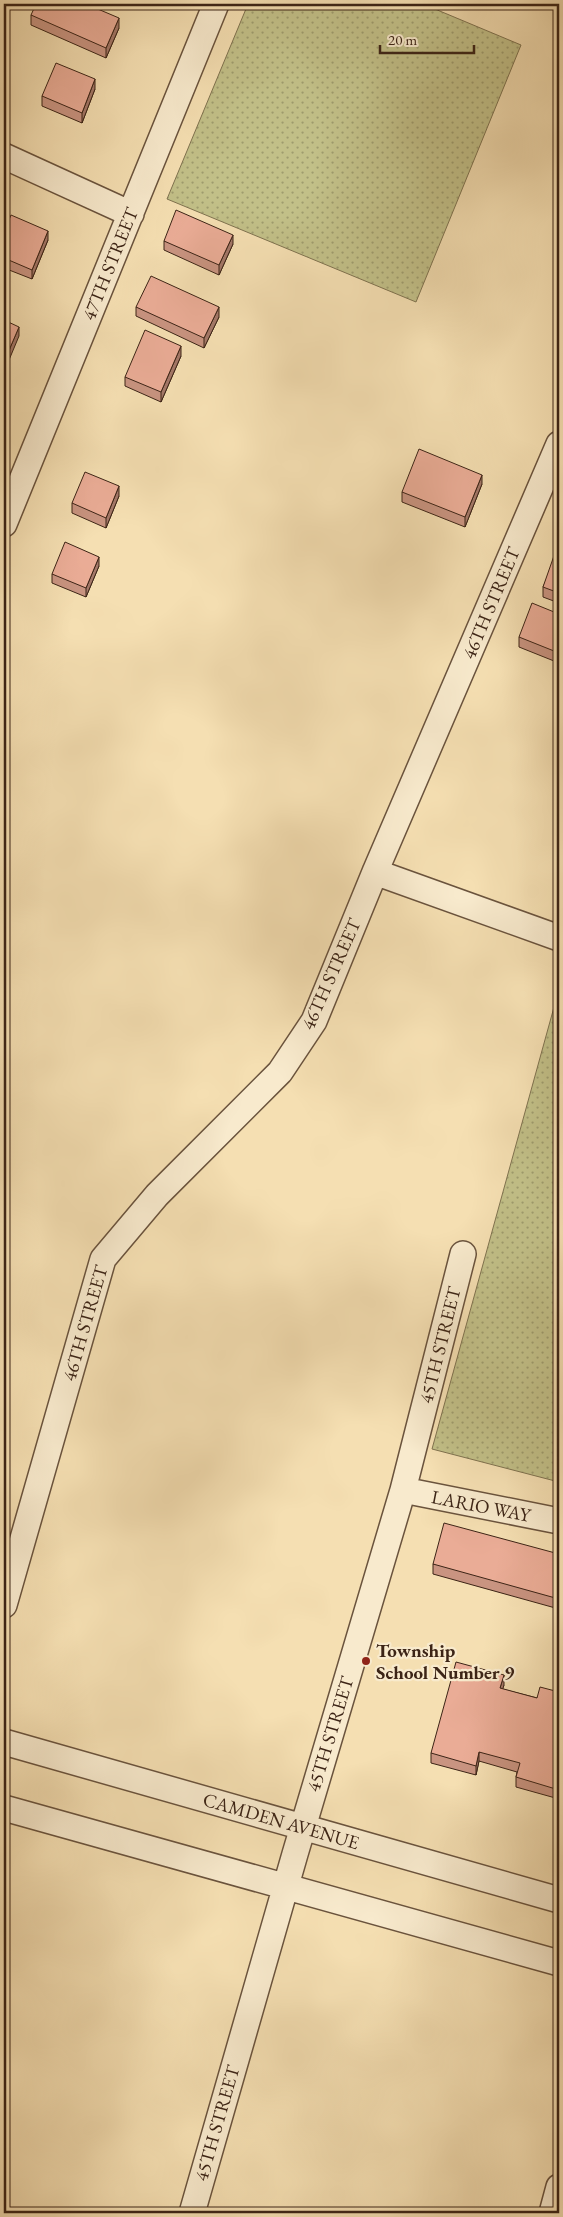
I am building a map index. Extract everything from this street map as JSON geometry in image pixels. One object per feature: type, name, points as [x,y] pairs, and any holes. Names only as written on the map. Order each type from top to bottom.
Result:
[{"type":"street","name":"47TH STREET","points":[[4,524],[216,4]]},
{"type":"street","points":[[4,156],[131,214]]},
{"type":"street","name":"46TH STREET","points":[[4,1605],[103,1259],[158,1195],[280,1072],[314,1021],[375,872],[559,444]]},
{"type":"street","points":[[375,872],[559,938]]},
{"type":"street","name":"45TH STREET","points":[[192,2213],[303,1827],[403,1490],[463,1254]]},
{"type":"street","name":"LARIO WAY","points":[[403,1490],[559,1521]]},
{"type":"street","name":"CAMDEN AVENUE","points":[[4,1742],[559,1900]]},
{"type":"street","points":[[4,1808],[559,1963]]},
{"type":"street","points":[[552,2213],[559,2187]]},
{"type":"shaded area","points":[[248,4],[423,4],[521,45],[416,302],[167,199]]},
{"type":"shaded area","points":[[559,989],[559,1482],[432,1449]]},
{"type":"building","points":[[36,4],[86,4],[119,18],[106,48],[31,15]]},
{"type":"building","points":[[56,63],[95,79],[82,113],[42,96]]},
{"type":"building","points":[[176,210],[233,235],[219,265],[164,241]]},
{"type":"building","points":[[11,215],[48,231],[32,270],[4,258],[4,232]]},
{"type":"building","points":[[151,276],[219,307],[204,338],[136,307]]},
{"type":"building","points":[[4,320],[19,327],[4,362]]},
{"type":"building","points":[[145,330],[181,346],[161,392],[125,377]]},
{"type":"building","points":[[419,449],[482,475],[465,517],[402,492]]},
{"type":"building","points":[[85,472],[119,486],[106,518],[72,503]]},
{"type":"building","points":[[65,542],[99,557],[86,588],[52,574]]},
{"type":"building","points":[[556,550],[559,551],[559,593],[543,587]]},
{"type":"building","points":[[532,603],[559,614],[559,653],[519,637]]},
{"type":"building","points":[[4,797],[8,799],[4,808]]},
{"type":"building","points":[[444,1523],[559,1554],[559,1599],[433,1564]]},
{"type":"building","points":[[456,1662],[504,1675],[500,1688],[537,1698],[540,1687],[559,1692],[559,1790],[516,1777],[520,1763],[479,1752],[476,1766],[431,1753]]},
{"type":"place","name":"Township School Number 9","points":[[366,1661]]}]
